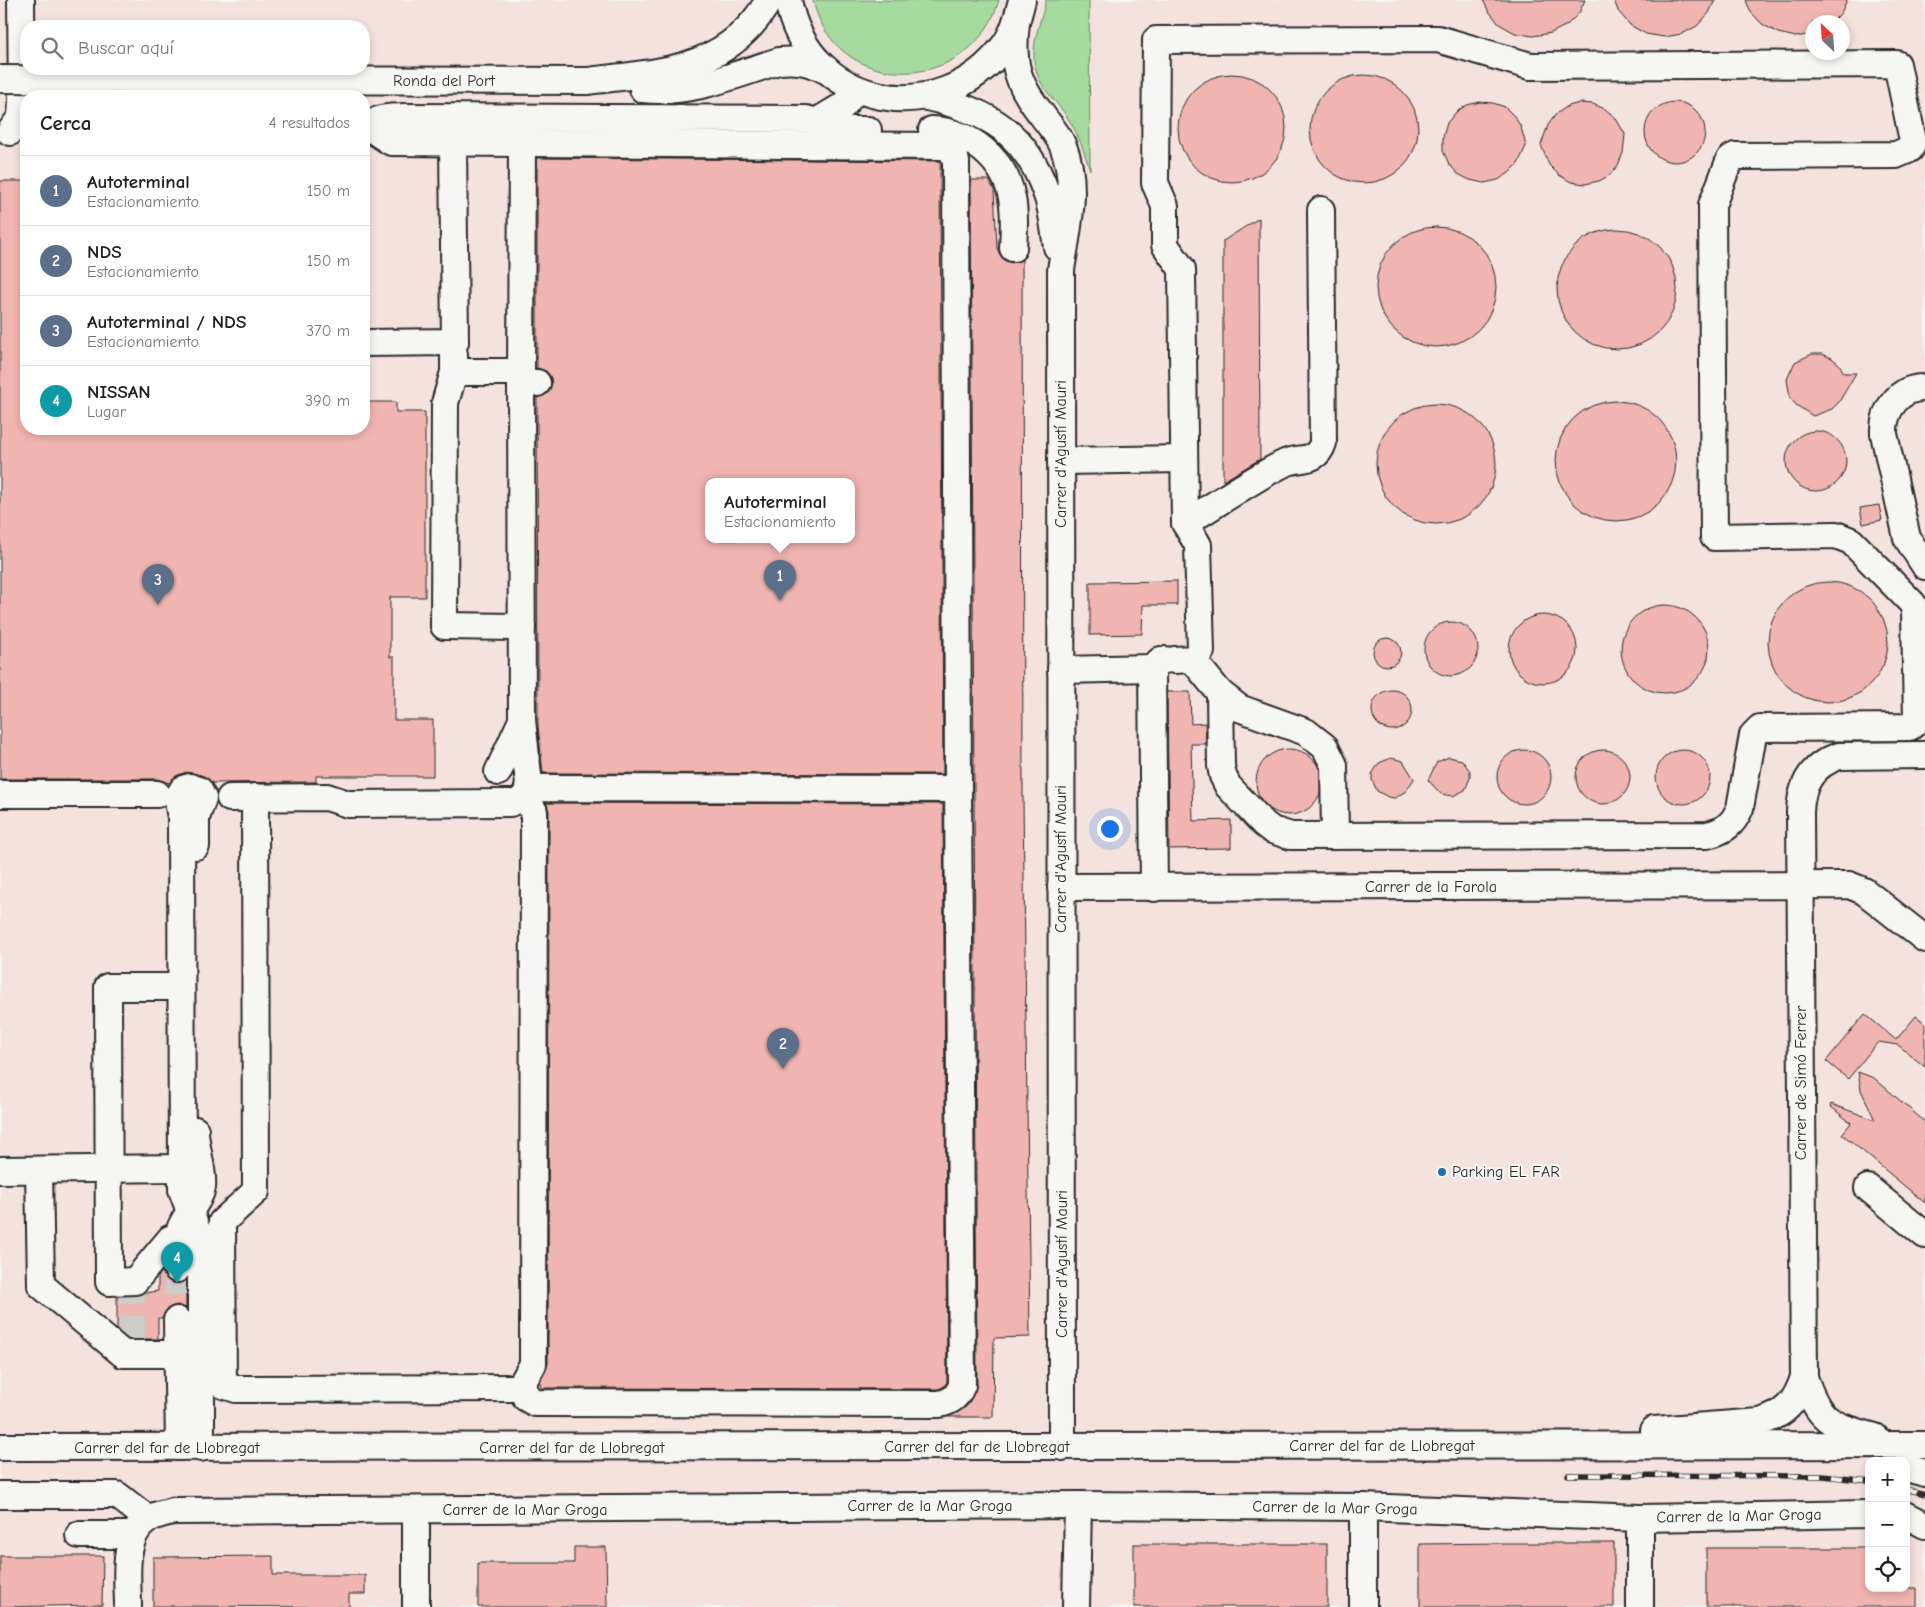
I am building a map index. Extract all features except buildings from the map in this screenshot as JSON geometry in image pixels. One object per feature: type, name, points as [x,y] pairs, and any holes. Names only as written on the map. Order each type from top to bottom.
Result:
[{"type":"street","points":[[20,20],[21,0]]},
{"type":"street","points":[[588,82],[674,70],[707,58],[738,39],[752,26],[769,0]]},
{"type":"street","points":[[788,0],[797,30],[807,48],[828,71]]},
{"type":"street","points":[[588,82],[651,90],[669,89],[703,84],[779,61],[792,60],[808,62],[828,71],[857,89],[880,96],[901,99],[927,97],[955,88],[982,71],[1005,45],[1019,12]]},
{"type":"street","points":[[1019,12],[1013,57],[1022,87],[1055,132],[1068,160],[1071,205],[1061,270]]},
{"type":"street","points":[[17,120],[20,30]]},
{"type":"street","points":[[1061,670],[1173,657],[1201,651],[1198,545],[1185,524],[1182,269],[1165,245],[1165,206],[1155,183],[1156,40],[1438,39],[1530,66],[1897,64],[1912,136],[1913,143],[1910,149],[1896,154],[1735,156],[1730,159],[1714,196],[1712,205],[1714,537],[1836,535],[1851,541],[1913,604],[1915,612],[1917,721],[1910,727],[1760,728],[1753,735],[1740,808],[1736,819],[1718,832],[1707,835],[1291,836],[1272,830],[1228,786],[1221,766],[1220,693]]},
{"type":"street","name":"Ronda del Port","points":[[0,79],[588,82]]},
{"type":"street","points":[[816,122],[843,106],[857,89]]},
{"type":"street","points":[[927,97],[961,105],[986,116],[1018,141],[1032,161],[1048,197],[1061,270]]},
{"type":"street","points":[[370,124],[375,120],[390,117],[786,119],[816,122],[846,130],[952,132],[972,142],[987,153],[1006,179],[1014,210],[1013,248]]},
{"type":"street","points":[[370,130],[391,142],[943,146],[953,150],[956,162],[962,1385],[958,1396],[940,1404],[535,1403],[526,1398],[523,1388],[525,1378],[533,1364],[534,811],[522,793],[522,627],[529,425],[526,379],[522,143]]},
{"type":"street","points":[[452,143],[454,372],[445,403],[444,626],[522,627]]},
{"type":"street","points":[[1185,524],[1286,463],[1308,460],[1321,450],[1323,443],[1321,210]]},
{"type":"street","name":"Carrer d'Agustí Mauri","points":[[1061,270],[1062,1447]]},
{"type":"street","points":[[370,343],[454,342]]},
{"type":"street","points":[[454,372],[526,379]]},
{"type":"street","points":[[1925,388],[1908,391],[1896,399],[1888,409],[1884,421],[1884,434],[1907,538],[1925,566]]},
{"type":"street","points":[[1061,461],[1184,459]]},
{"type":"street","points":[[1173,657],[1239,708],[1306,732],[1325,747],[1334,765],[1336,836]]},
{"type":"street","points":[[1154,888],[1173,657]]},
{"type":"street","points":[[468,803],[481,798],[497,774],[522,720]]},
{"type":"street","name":"Carrer de Simó Ferrer","points":[[1804,1377],[1800,886],[1800,812],[1802,789],[1814,770],[1829,759],[1839,756],[1925,755]]},
{"type":"street","points":[[497,774],[503,769],[515,768],[525,774],[522,793]]},
{"type":"street","points":[[0,794],[185,800],[327,797],[348,804],[468,803],[522,793],[958,789]]},
{"type":"street","points":[[242,798],[256,1191],[222,1222],[223,1385],[236,1389],[523,1388]]},
{"type":"street","points":[[172,1269],[181,1225],[182,1190],[181,817],[185,800]]},
{"type":"street","points":[[181,994],[108,987],[109,1282],[134,1286],[181,1225],[202,1187],[195,1142],[185,800]]},
{"type":"street","name":"Carrer de la Farola","points":[[1062,887],[1849,885],[1857,887],[1925,939]]},
{"type":"street","points":[[0,1170],[182,1168]]},
{"type":"street","points":[[39,1170],[41,1285],[123,1354],[132,1348],[168,1354]]},
{"type":"street","points":[[1868,1188],[1925,1235]]},
{"type":"street","points":[[181,1225],[198,1234],[201,1249],[190,1447]]},
{"type":"street","points":[[178,1411],[172,1320],[168,1354],[168,1380],[178,1411],[190,1447]]},
{"type":"street","points":[[1592,1446],[1639,1432],[1760,1422],[1774,1418],[1793,1403],[1804,1377]]},
{"type":"street","points":[[1804,1377],[1820,1414],[1831,1423],[1912,1453],[1925,1473]]},
{"type":"street","points":[[0,1437],[29,1447]]},
{"type":"street","points":[[1636,1446],[1683,1458],[1808,1459],[1865,1462]]},
{"type":"street","name":"Carrer del far de Llobregat","points":[[0,1447],[1636,1446],[1912,1453]]},
{"type":"street","points":[[0,1495],[117,1495],[140,1527],[128,1560],[128,1607]]},
{"type":"street","points":[[1076,1607],[1078,1505]]},
{"type":"street","name":"Carrer de la Mar Groga","points":[[79,1535],[140,1527],[173,1511],[416,1511],[1078,1505],[1363,1507],[1640,1518],[1865,1514]]},
{"type":"street","points":[[1363,1507],[1363,1607]]},
{"type":"street","points":[[416,1511],[416,1607]]},
{"type":"street","points":[[1910,1517],[1925,1525]]},
{"type":"street","points":[[1640,1518],[1640,1607]]},
{"type":"shaded area","points":[[0,0],[1925,0],[1925,1607],[0,1607]]},
{"type":"green space","points":[[813,0],[999,0],[984,31],[962,54],[935,68],[904,72],[875,68],[848,55],[826,32]]},
{"type":"green space","points":[[1046,0],[1089,0],[1090,170],[1073,126],[1042,84],[1035,68],[1035,42]]},
{"type":"tunnel","points":[[177,1269],[177,1320]]},
{"type":"tunnel","points":[[132,1290],[132,1342]]},
{"type":"railway","points":[[1568,1475],[1823,1476],[1865,1481]]},
{"type":"railway","points":[[1910,1490],[1925,1494]]},
{"type":"place","name":"Autoterminal","points":[[780,601]]},
{"type":"place","name":"Autoterminal / NDS","points":[[158,605]]},
{"type":"place","name":"NDS","points":[[783,1069]]},
{"type":"place","name":"Parking EL FAR","points":[[1442,1172]]},
{"type":"place","name":"NISSAN","points":[[177,1283]]}]
